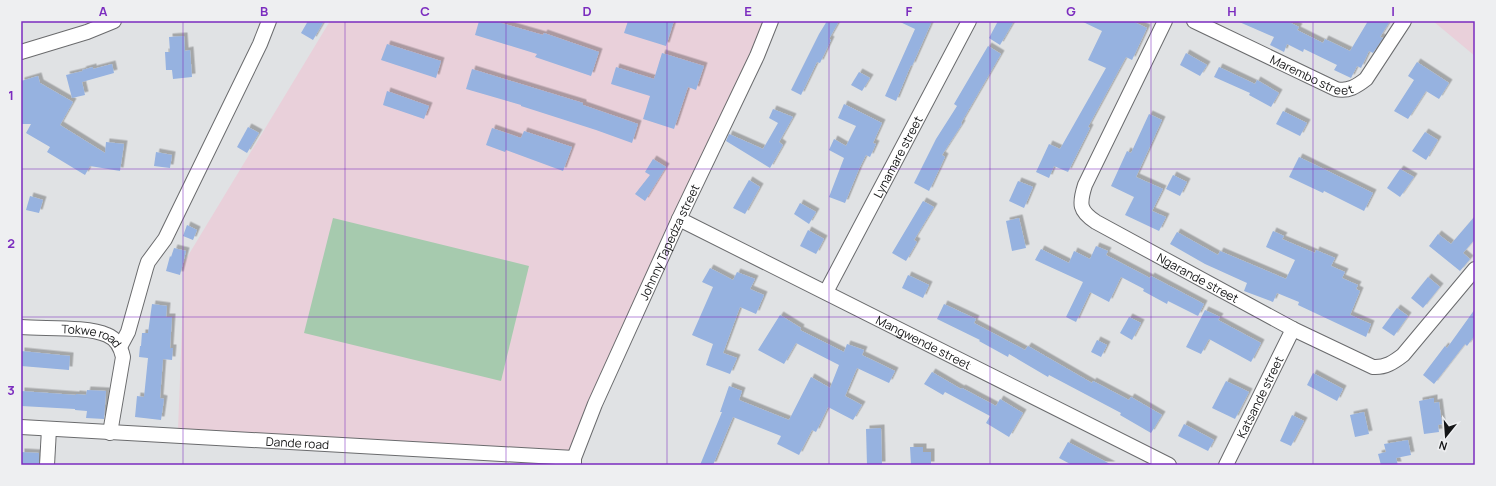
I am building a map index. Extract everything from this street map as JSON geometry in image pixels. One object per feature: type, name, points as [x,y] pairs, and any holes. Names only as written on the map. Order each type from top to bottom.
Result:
[{"type":"street","points":[[21,52],[87,32],[114,21]]},
{"type":"street","points":[[120,347],[128,332],[148,262],[166,239],[260,44],[269,21]]},
{"type":"street","name":"Johnny Tapedza street","points":[[574,462],[594,404],[679,219],[757,56],[771,21]]},
{"type":"street","name":"Lynamare street","points":[[826,292],[969,21]]},
{"type":"street","name":"Ngarande street","points":[[1165,21],[1085,185],[1082,200],[1086,216],[1293,329],[1369,366],[1379,368],[1386,366],[1403,356],[1475,269]]},
{"type":"street","name":"Marembo street","points":[[1194,21],[1342,91],[1358,85],[1366,79],[1404,21]]},
{"type":"street","name":"Mangwende street","points":[[679,219],[1169,465]]},
{"type":"street","name":"Tokwe road","points":[[21,328],[95,331],[108,335],[120,347],[123,357],[110,433]]},
{"type":"street","name":"Katsande street","points":[[1226,465],[1293,329]]},
{"type":"street","name":"Dande road","points":[[21,427],[574,462]]},
{"type":"street","points":[[47,465],[49,429]]},
{"type":"shaded area","points":[[330,21],[765,21],[573,455],[178,430],[183,264]]},
{"type":"shaded area","points":[[1433,21],[1475,21],[1475,56]]},
{"type":"green space","points":[[333,218],[529,266],[501,381],[304,333]]},
{"type":"building","points":[[308,21],[324,21],[313,40],[301,33]]},
{"type":"building","points":[[479,21],[494,21],[543,35],[544,33],[599,52],[591,76],[535,57],[537,54],[475,35]]},
{"type":"building","points":[[628,21],[674,21],[666,46],[624,33]]},
{"type":"building","points":[[827,21],[839,21],[829,39],[831,40],[820,63],[817,62],[801,95],[791,90]]},
{"type":"building","points":[[898,21],[932,21],[896,101],[885,96],[915,29]]},
{"type":"building","points":[[998,21],[1014,21],[1000,45],[989,38]]},
{"type":"building","points":[[1081,21],[1132,21],[1147,28],[1132,60],[1126,57],[1088,127],[1090,128],[1068,172],[1054,166],[1049,178],[1036,172],[1049,144],[1060,149],[1106,68],[1088,60],[1102,31]]},
{"type":"building","points":[[1237,21],[1287,21],[1299,27],[1297,30],[1323,43],[1325,39],[1350,51],[1368,21],[1390,21],[1380,37],[1383,38],[1373,53],[1369,51],[1361,68],[1357,66],[1351,78],[1334,70],[1337,65],[1304,49],[1303,52],[1287,44],[1284,52],[1270,45],[1274,37]]},
{"type":"building","points":[[184,36],[185,51],[190,50],[192,77],[173,79],[172,70],[166,70],[165,52],[170,52],[169,37]]},
{"type":"building","points":[[387,44],[441,61],[436,78],[381,60]]},
{"type":"building","points":[[988,46],[1001,54],[961,123],[962,124],[942,155],[945,157],[929,191],[914,183],[936,139],[957,106],[954,104]]},
{"type":"building","points":[[662,53],[704,66],[696,90],[688,87],[674,129],[643,119],[650,96],[611,84],[616,67],[654,79]]},
{"type":"building","points":[[1186,53],[1207,65],[1200,76],[1180,65]]},
{"type":"building","points":[[1417,62],[1449,83],[1439,99],[1426,91],[1408,119],[1394,111],[1414,80],[1408,76]]},
{"type":"building","points":[[112,64],[114,73],[82,82],[85,95],[72,98],[66,75],[93,67],[93,69]]},
{"type":"building","points":[[1219,67],[1255,84],[1257,80],[1279,93],[1271,107],[1249,95],[1250,93],[1214,77]]},
{"type":"building","points":[[472,69],[583,103],[583,105],[638,124],[632,143],[521,105],[466,89]]},
{"type":"building","points":[[859,72],[870,78],[862,91],[851,85]]},
{"type":"building","points":[[38,76],[40,83],[73,102],[60,125],[105,153],[106,142],[124,144],[120,171],[90,166],[85,175],[47,152],[50,147],[26,133],[31,124],[21,124],[21,81]]},
{"type":"building","points":[[387,91],[429,106],[424,119],[383,105]]},
{"type":"building","points":[[844,104],[882,123],[873,143],[876,144],[870,157],[866,155],[845,203],[829,197],[844,158],[829,150],[834,139],[846,146],[856,126],[838,118]]},
{"type":"building","points":[[773,109],[793,117],[779,142],[783,145],[770,168],[726,141],[729,134],[763,149],[778,123],[769,118]]},
{"type":"building","points":[[1283,111],[1307,123],[1300,136],[1276,124]]},
{"type":"building","points":[[1149,114],[1162,120],[1136,177],[1163,189],[1152,211],[1166,217],[1159,231],[1125,215],[1134,197],[1111,186],[1127,151],[1131,153]]},
{"type":"building","points":[[248,127],[259,133],[247,153],[237,147]]},
{"type":"building","points":[[492,128],[521,138],[524,131],[572,147],[563,171],[506,150],[505,152],[486,145]]},
{"type":"building","points":[[1425,132],[1438,140],[1426,160],[1412,151]]},
{"type":"building","points":[[156,152],[172,155],[170,168],[154,166]]},
{"type":"building","points":[[1299,157],[1373,193],[1364,211],[1324,191],[1323,193],[1289,177]]},
{"type":"building","points":[[653,159],[666,167],[645,201],[635,194],[650,175],[645,172]]},
{"type":"building","points":[[1400,169],[1414,177],[1400,197],[1387,188]]},
{"type":"building","points":[[1173,175],[1187,182],[1180,196],[1166,189]]},
{"type":"building","points":[[749,180],[760,187],[745,214],[733,208]]},
{"type":"building","points":[[1018,181],[1033,187],[1024,208],[1009,201]]},
{"type":"building","points":[[30,196],[43,200],[39,213],[26,210]]},
{"type":"building","points":[[923,201],[934,207],[914,240],[917,242],[906,261],[892,253]]},
{"type":"building","points":[[800,203],[816,212],[809,224],[794,214]]},
{"type":"building","points":[[1475,216],[1475,239],[1463,253],[1470,259],[1460,271],[1429,246],[1438,234],[1451,244]]},
{"type":"building","points":[[1019,218],[1026,248],[1012,251],[1006,221]]},
{"type":"building","points":[[187,225],[197,230],[193,240],[183,236]]},
{"type":"building","points":[[808,230],[824,239],[816,254],[800,246]]},
{"type":"building","points":[[1273,231],[1284,236],[1282,239],[1315,253],[1316,250],[1335,258],[1331,266],[1345,272],[1342,278],[1358,285],[1356,289],[1360,291],[1350,315],[1371,324],[1366,337],[1298,305],[1299,302],[1277,293],[1273,302],[1244,291],[1247,283],[1205,264],[1170,244],[1177,232],[1218,255],[1220,251],[1286,279],[1295,260],[1266,247]]},
{"type":"building","points":[[1096,246],[1108,251],[1106,255],[1150,278],[1151,276],[1204,304],[1198,316],[1168,301],[1167,304],[1143,291],[1144,289],[1121,277],[1109,302],[1090,292],[1076,322],[1066,317],[1083,282],[1035,260],[1041,249],[1069,263],[1074,251],[1090,259]]},
{"type":"building","points":[[174,248],[186,251],[180,275],[166,271]]},
{"type":"building","points":[[710,268],[733,280],[737,272],[755,279],[750,289],[764,295],[756,314],[740,307],[723,353],[737,358],[730,374],[706,365],[713,344],[692,335],[713,287],[702,282]]},
{"type":"building","points":[[908,275],[929,285],[923,298],[902,288]]},
{"type":"building","points":[[1428,277],[1440,287],[1423,308],[1411,298]]},
{"type":"building","points":[[152,304],[167,306],[166,317],[172,317],[170,348],[173,348],[172,360],[163,359],[160,398],[164,399],[161,420],[135,417],[137,396],[144,397],[148,358],[139,357],[142,333],[148,333]]},
{"type":"building","points":[[944,304],[976,319],[974,323],[1025,350],[1028,346],[1092,383],[1093,381],[1129,400],[1131,397],[1162,415],[1151,433],[1120,415],[1121,413],[1049,375],[1048,377],[1009,354],[1008,357],[979,341],[980,340],[937,319]]},
{"type":"building","points":[[1397,308],[1408,316],[1394,336],[1382,328]]},
{"type":"building","points":[[1475,309],[1475,335],[1467,346],[1465,344],[1434,384],[1423,375],[1445,346],[1447,348]]},
{"type":"building","points":[[1205,310],[1220,317],[1218,320],[1261,343],[1251,362],[1209,339],[1201,354],[1186,347]]},
{"type":"building","points":[[780,315],[801,328],[800,330],[844,352],[847,344],[864,350],[862,355],[895,371],[889,383],[857,368],[845,396],[862,405],[853,420],[828,407],[816,432],[812,430],[799,455],[777,444],[781,436],[733,417],[713,465],[700,465],[722,412],[720,412],[729,386],[742,391],[739,400],[789,420],[811,377],[830,388],[839,365],[796,343],[784,364],[758,350]]},
{"type":"building","points":[[1129,317],[1141,323],[1132,340],[1120,333]]},
{"type":"building","points":[[1097,340],[1107,345],[1101,357],[1091,352]]},
{"type":"building","points":[[21,351],[70,356],[69,370],[21,366]]},
{"type":"building","points":[[932,372],[961,389],[962,388],[996,406],[1000,399],[1023,413],[1009,437],[986,423],[990,416],[945,392],[943,395],[924,384]]},
{"type":"building","points":[[1313,373],[1343,389],[1337,401],[1307,385]]},
{"type":"building","points":[[1226,381],[1249,392],[1235,419],[1212,408]]},
{"type":"building","points":[[87,390],[106,391],[104,419],[86,418],[87,411],[75,409],[21,406],[21,391],[86,395]]},
{"type":"building","points":[[1434,398],[1434,403],[1439,402],[1442,424],[1438,425],[1439,432],[1424,434],[1419,401]]},
{"type":"building","points":[[1364,412],[1369,434],[1355,437],[1350,415]]},
{"type":"building","points":[[1292,415],[1304,421],[1291,446],[1280,441]]},
{"type":"building","points":[[1184,424],[1214,440],[1208,451],[1178,436]]},
{"type":"building","points":[[881,428],[882,465],[867,465],[866,429]]},
{"type":"building","points":[[1408,440],[1411,455],[1396,458],[1398,465],[1381,465],[1378,454],[1386,452],[1384,444]]},
{"type":"building","points":[[1068,442],[1112,465],[1072,465],[1059,458]]},
{"type":"building","points":[[910,447],[923,447],[923,452],[931,452],[931,465],[911,465]]},
{"type":"building","points":[[21,452],[39,453],[39,465],[21,465]]}]
